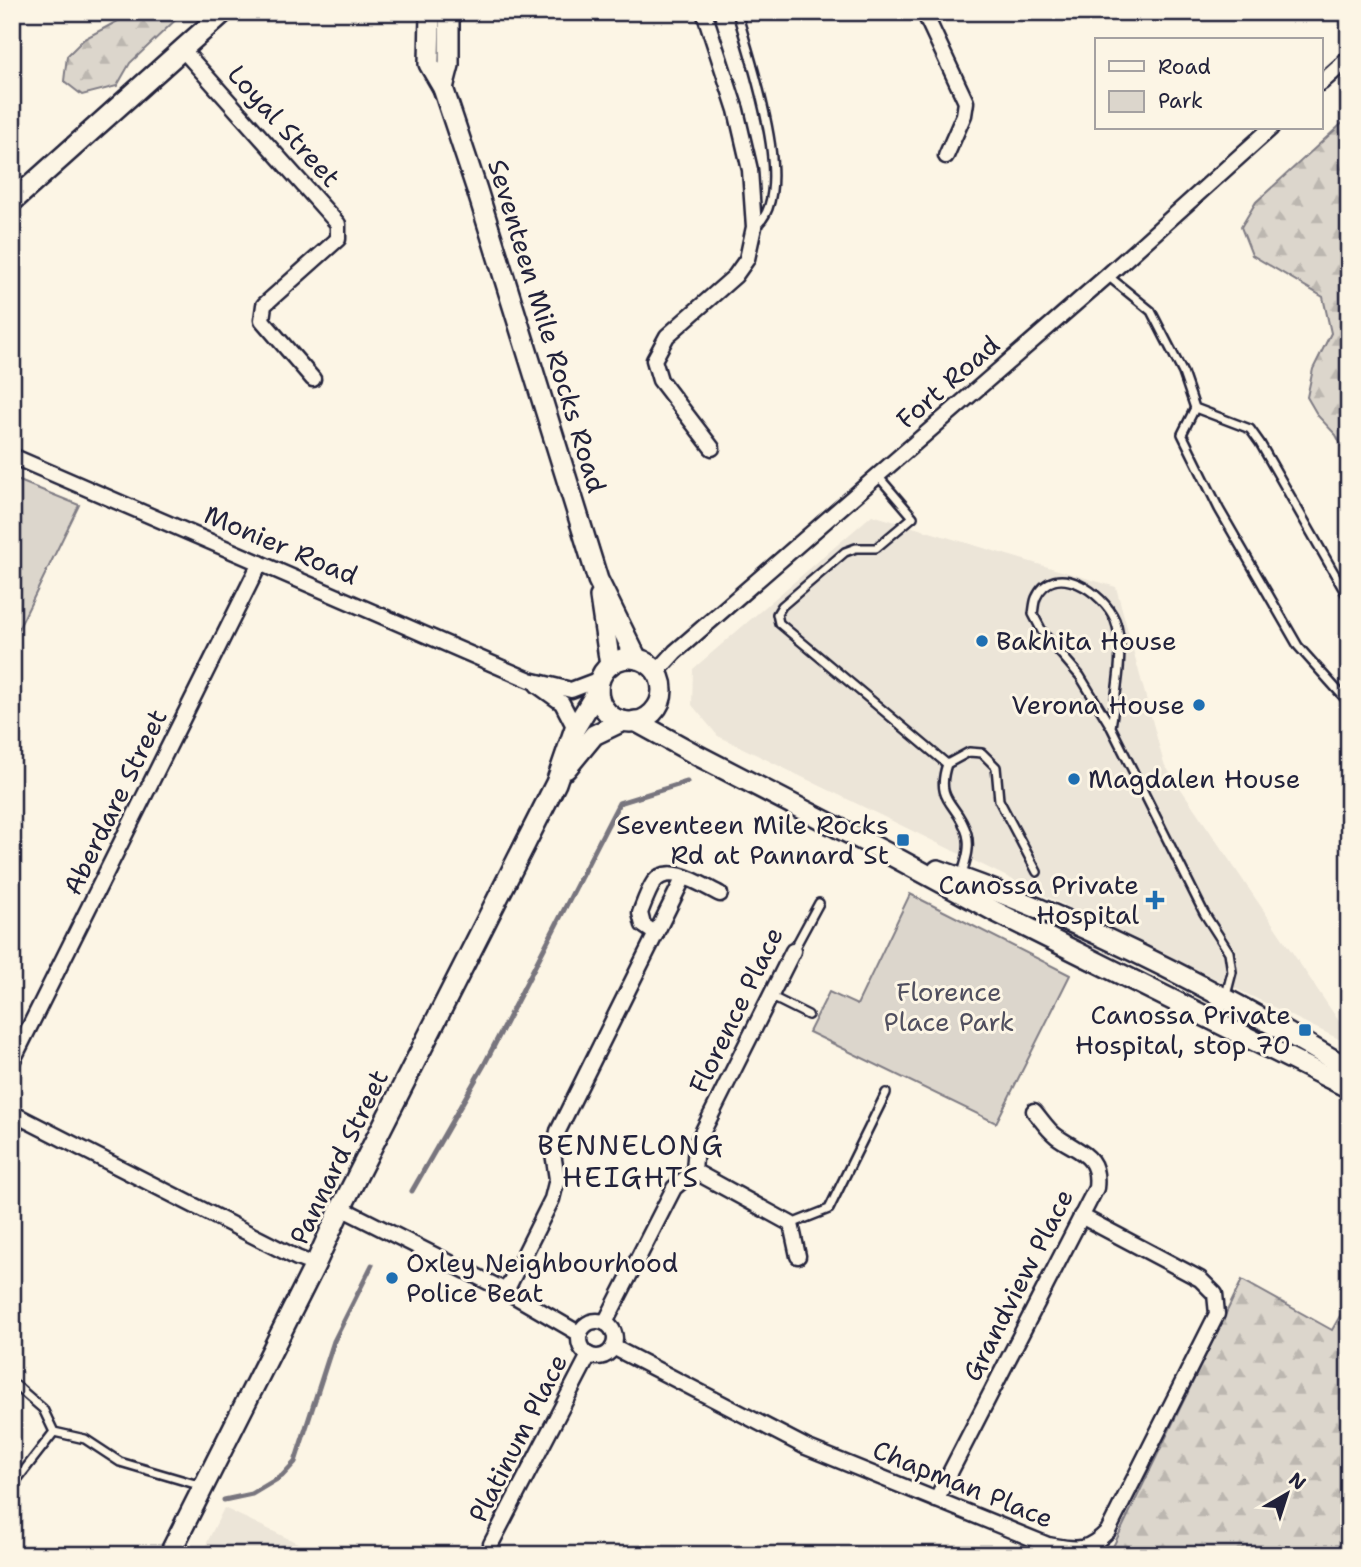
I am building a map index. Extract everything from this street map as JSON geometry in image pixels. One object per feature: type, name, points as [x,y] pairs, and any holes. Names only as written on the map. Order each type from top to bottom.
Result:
[{"type":"main road","points":[[12,202],[224,12]]},
{"type":"main road","name":"Seventeen Mile Rocks Road","points":[[430,12],[429,64],[443,88],[477,190],[598,580],[637,659]]},
{"type":"main road","name":"Seventeen Mile Rocks Road","points":[[443,88],[449,65],[450,12]]},
{"type":"main road","name":"Seventeen Mile Rocks Road","points":[[598,580],[603,678]]},
{"type":"main road","points":[[629,721],[650,714],[656,708],[661,694],[656,673],[645,662],[626,658],[603,678],[600,702],[607,712],[697,755],[996,912],[1349,1088]]},
{"type":"main road","name":"Pannard Street","points":[[169,1555],[556,783],[575,728],[603,678]]},
{"type":"main road","points":[[656,708],[697,755]]},
{"type":"main road","name":"Pannard Street","points":[[556,783],[594,736],[629,721]]},
{"type":"main road","points":[[887,853],[961,878],[1082,927],[1225,999],[1349,1069]]},
{"type":"street","points":[[704,12],[736,110],[750,170],[754,228],[747,259],[734,276],[667,336],[654,360],[660,380],[712,449]]},
{"type":"street","points":[[924,12],[966,102],[964,116],[946,156]]},
{"type":"street","name":"Loyal Street","points":[[183,50],[338,224],[338,239],[264,305],[262,320],[313,379]]},
{"type":"street","points":[[1322,82],[1349,58]]},
{"type":"street","name":"Fort Road","points":[[656,673],[675,652],[1269,130]]},
{"type":"street","name":"Monier Road","points":[[12,456],[530,680],[570,690],[603,678]]},
{"type":"street","name":"Aberdare Street","points":[[12,1062],[260,563]]},
{"type":"street","name":"Monier Road","points":[[530,680],[562,703],[575,728]]},
{"type":"street","points":[[656,934],[643,925],[640,913],[655,882],[662,875],[670,873],[684,877],[720,894]]},
{"type":"street","points":[[506,1291],[552,1199],[557,1179],[553,1153],[558,1131],[684,877]]},
{"type":"street","name":"Florence Place","points":[[694,1171],[696,1145],[793,951]]},
{"type":"street","name":"Grandview Place","points":[[936,1500],[1096,1188],[1096,1170],[1091,1160],[1054,1134],[1034,1111]]},
{"type":"street","points":[[12,1113],[248,1234],[315,1265]]},
{"type":"street","points":[[605,1323],[674,1188],[694,1171],[792,1224],[798,1256]]},
{"type":"street","points":[[341,1208],[506,1291],[580,1334]]},
{"type":"street","name":"Chapman Place","points":[[613,1347],[806,1447],[1048,1545],[1078,1550],[1097,1542],[1108,1531],[1217,1314],[1215,1294],[1200,1279],[1081,1216]]},
{"type":"street","points":[[605,1323],[613,1331],[613,1347],[603,1356],[589,1355],[580,1344],[580,1334],[587,1324],[605,1323]]},
{"type":"street","name":"Platinum Place","points":[[491,1544],[589,1355]]},
{"type":"lane","points":[[737,12],[766,121],[774,168],[771,203],[761,222],[754,228]]},
{"type":"lane","points":[[1107,275],[1151,312],[1183,373],[1195,408],[1182,434],[1219,509],[1298,646],[1349,703]]},
{"type":"lane","points":[[1195,408],[1250,429],[1261,443],[1349,599]]},
{"type":"lane","points":[[877,475],[913,517],[877,548],[856,548],[845,552],[782,606],[777,614],[779,623],[947,764]]},
{"type":"lane","points":[[1111,727],[1118,660],[1118,636],[1114,619],[1105,604],[1091,590],[1076,582],[1061,579],[1046,586],[1037,597],[1033,614],[1043,633],[1080,677],[1111,727],[1204,913],[1229,953],[1232,972],[1225,999],[1214,1022]]},
{"type":"lane","points":[[961,878],[968,855],[967,834],[944,794],[943,777],[947,764],[969,752],[982,753],[996,767],[999,800],[1037,872]]},
{"type":"lane","name":"Florence Place","points":[[793,951],[819,902]]},
{"type":"lane","points":[[769,995],[808,1015]]},
{"type":"lane","points":[[792,1224],[829,1209],[886,1093]]},
{"type":"lane","points":[[12,1382],[43,1409],[54,1432]]},
{"type":"lane","points":[[54,1432],[85,1439],[120,1462],[202,1486]]},
{"type":"lane","points":[[12,1486],[54,1432]]},
{"type":"shaded area","name":"Canossa Private Hospital","points":[[872,515],[1116,587],[1164,764],[1349,1036],[1349,1044],[718,736],[692,705],[693,669]]},
{"type":"shaded area","points":[[224,1508],[323,1555],[201,1555]]},
{"type":"green space","points":[[125,12],[184,12],[130,63],[117,86],[82,95],[64,81],[67,56],[84,39],[127,16]]},
{"type":"green space","points":[[1349,117],[1349,460],[1336,435],[1318,416],[1307,397],[1313,369],[1331,333],[1323,297],[1252,255],[1241,227],[1256,202]]},
{"type":"green space","points":[[12,478],[79,505],[12,642]]},
{"type":"green space","name":"Florence Place Park","points":[[910,894],[1070,975],[996,1123],[809,1032],[829,992],[857,1005]]},
{"type":"green space","points":[[1242,1280],[1332,1330],[1349,1300],[1349,1555],[1109,1555]]},
{"type":"waterway","points":[[412,1191],[484,1065],[619,803],[687,782]]},
{"type":"waterway","points":[[224,1500],[252,1494],[282,1476],[295,1462],[334,1341],[372,1265]]},
{"type":"place","name":"Bakhita House","points":[[982,641]]},
{"type":"place","name":"Verona House","points":[[1199,705]]},
{"type":"place","name":"Magdalen House","points":[[1074,779]]},
{"type":"place","name":"Seventeen Mile Rocks Rd at Pannard St","points":[[903,840]]},
{"type":"place","name":"Canossa Private Hospital","points":[[1155,900]]},
{"type":"place","name":"Canossa Private Hospital, stop 70","points":[[1305,1030]]},
{"type":"place","name":"Oxley Neighbourhood Police Beat","points":[[392,1278]]},
{"type":"district","name":"BENNELONG HEIGHTS","points":[[631,1161]]}]
